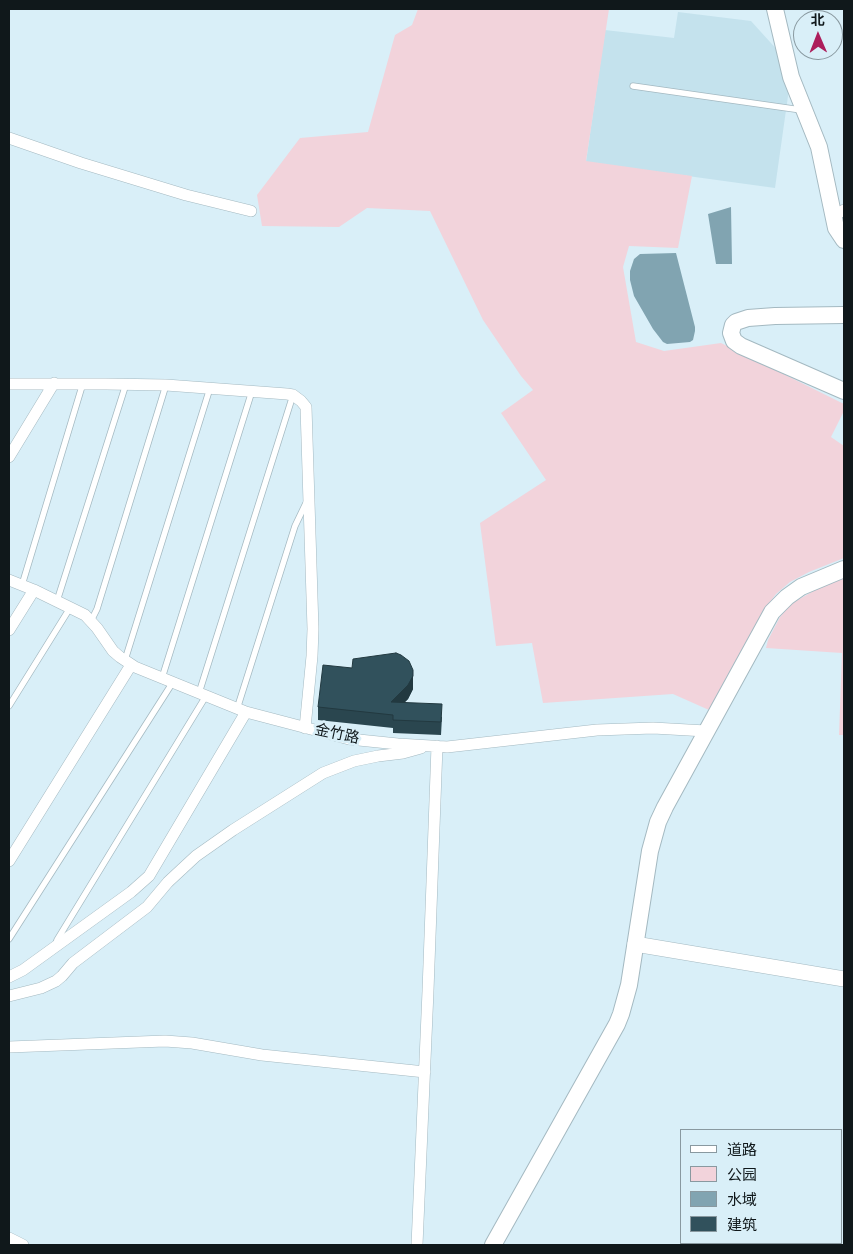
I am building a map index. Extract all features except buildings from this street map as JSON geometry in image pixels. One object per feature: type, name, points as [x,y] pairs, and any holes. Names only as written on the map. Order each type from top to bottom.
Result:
[{"type":"main road","points":[[775,9],[791,77],[819,147],[839,213],[838,232],[844,240]]},
{"type":"main road","points":[[844,315],[748,318],[736,322],[731,333],[734,341],[740,346],[844,390]]},
{"type":"main road","points":[[493,1245],[617,1024],[627,995],[653,837],[665,807],[772,612],[787,597],[801,587],[844,569]]},
{"type":"street","points":[[9,138],[81,164],[186,195],[251,211]]},
{"type":"street","points":[[9,457],[54,383]]},
{"type":"street","points":[[9,384],[166,385],[293,395],[301,401],[306,407],[312,629],[309,694],[305,728]]},
{"type":"street","name":"金竹路","points":[[9,580],[85,615],[98,628],[113,651],[128,662],[242,710],[349,739],[447,746],[607,730],[653,728],[706,732]]},
{"type":"street","points":[[9,630],[34,590]]},
{"type":"street","points":[[9,861],[128,662]]},
{"type":"street","points":[[9,977],[22,970],[131,892],[149,876],[242,710]]},
{"type":"street","points":[[9,996],[41,988],[56,981],[73,963],[147,908],[168,882],[196,856],[232,830],[323,773],[354,760],[403,753],[433,746],[425,1072],[417,1245]]},
{"type":"street","points":[[635,944],[844,979]]},
{"type":"street","points":[[9,1047],[165,1041],[192,1043],[262,1055],[425,1072]]},
{"type":"street","points":[[9,1238],[23,1245]]},
{"type":"lane","points":[[633,86],[805,110]]},
{"type":"lane","points":[[22,585],[82,384]]},
{"type":"lane","points":[[58,601],[126,384]]},
{"type":"lane","points":[[91,621],[97,609],[166,385]]},
{"type":"lane","points":[[128,662],[210,388]]},
{"type":"lane","points":[[9,939],[168,680],[252,391]]},
{"type":"lane","points":[[55,946],[203,694],[293,395]]},
{"type":"lane","points":[[242,710],[295,526],[308,497]]},
{"type":"lane","points":[[9,706],[70,608]]},
{"type":"shaded area","points":[[678,12],[751,21],[780,53],[789,89],[775,188],[586,162],[605,30],[674,38]]},
{"type":"green space","points":[[418,9],[609,9],[586,161],[692,176],[678,248],[629,246],[623,267],[636,342],[664,351],[721,343],[844,404],[844,411],[831,437],[844,446],[844,558],[790,582],[776,594],[709,710],[673,694],[543,703],[532,643],[496,646],[480,523],[546,480],[501,413],[533,390],[521,376],[483,320],[430,211],[367,208],[339,227],[262,226],[257,195],[300,138],[368,132],[395,35],[412,25]]},
{"type":"green space","points":[[844,575],[844,735],[839,735],[842,653],[766,648],[780,617],[791,604]]},
{"type":"water","points":[[731,207],[732,264],[716,264],[708,214]]},
{"type":"water","points":[[676,253],[695,331],[693,340],[690,342],[667,344],[663,342],[653,329],[634,296],[630,271],[634,259],[640,254]]}]
